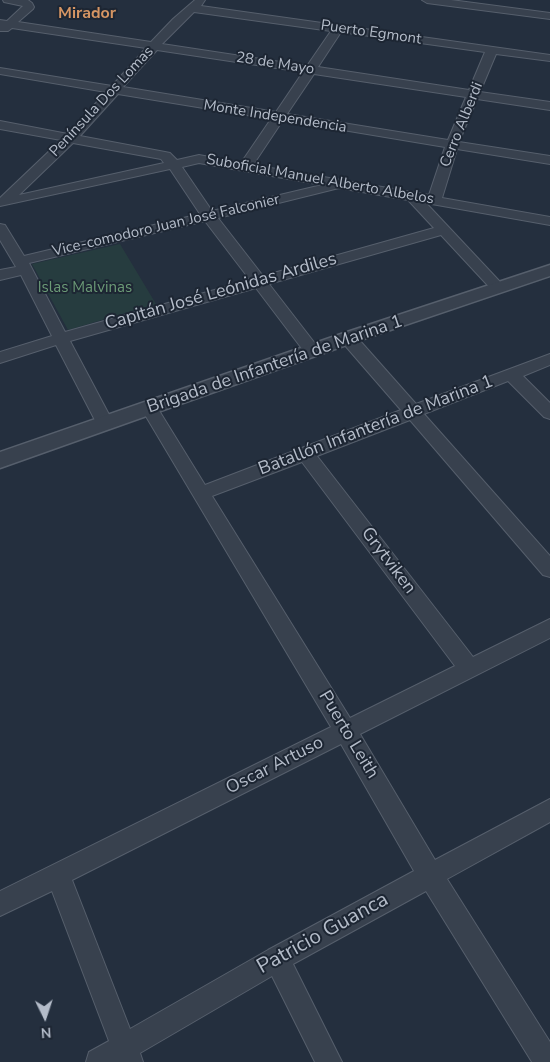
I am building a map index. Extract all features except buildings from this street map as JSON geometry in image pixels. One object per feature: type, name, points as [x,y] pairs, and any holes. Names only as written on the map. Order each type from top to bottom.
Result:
[{"type":"street","points":[[3,26],[28,7],[27,3],[8,0]]},
{"type":"street","points":[[427,0],[462,2],[550,16]]},
{"type":"street","name":"Puerto Egmont","points":[[197,4],[338,29],[550,58]]},
{"type":"street","name":"Península Dos Lomas","points":[[1,205],[71,138],[155,46],[197,4]]},
{"type":"street","name":"28 de Mayo","points":[[3,26],[155,46],[550,106]]},
{"type":"street","points":[[245,167],[280,118],[338,29]]},
{"type":"street","name":"Cerro Alberdi","points":[[434,200],[452,144],[492,50]]},
{"type":"street","name":"Monte Independencia","points":[[0,71],[280,118],[550,160]]},
{"type":"street","points":[[0,125],[165,156],[174,165],[209,216],[312,350]]},
{"type":"street","name":"Suboficial Manuel Alberto Albelos","points":[[1,205],[198,159],[550,221]]},
{"type":"street","name":"Vice-comodoro Juan José Falconier","points":[[0,275],[22,265],[341,184]]},
{"type":"street","points":[[0,188],[16,192]]},
{"type":"street","points":[[413,197],[498,288]]},
{"type":"street","points":[[0,228],[22,265],[105,424]]},
{"type":"street","name":"Capitán José Leónidas Ardiles","points":[[0,358],[61,338],[258,281],[443,230]]},
{"type":"street","name":"Brigada de Infantería de Marina 1","points":[[0,460],[312,350],[498,288],[547,274]]},
{"type":"street","points":[[348,338],[550,569]]},
{"type":"street","name":"Batallón Infantería de Marina 1","points":[[202,493],[550,359]]},
{"type":"street","points":[[511,374],[550,413]]},
{"type":"street","name":"Puerto Leith","points":[[149,408],[346,730],[430,875],[547,1062]]},
{"type":"street","name":"Grytviken","points":[[306,454],[469,668]]},
{"type":"street","name":"Oscar Artuso","points":[[0,904],[550,628]]},
{"type":"street","name":"Patricio Guanca","points":[[99,1062],[127,1055],[277,959],[550,810]]},
{"type":"street","points":[[58,875],[127,1055]]},
{"type":"street","points":[[277,959],[330,1062]]},
{"type":"green space","name":"Islas Malvinas","points":[[120,244],[156,304],[68,330],[32,264]]},
{"type":"district","name":"Mirador","points":[[87,14]]}]
